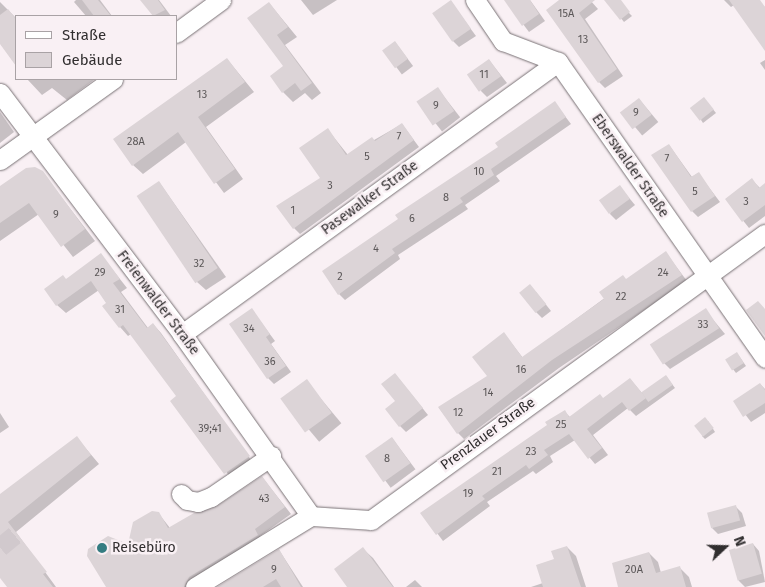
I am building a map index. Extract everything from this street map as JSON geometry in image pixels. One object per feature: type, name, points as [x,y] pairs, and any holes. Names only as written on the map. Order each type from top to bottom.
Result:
[{"type":"street","points":[[178,32],[221,0]]},
{"type":"street","points":[[474,0],[504,41],[558,62]]},
{"type":"street","name":"Eberswalder Straße","points":[[558,62],[765,358]]},
{"type":"street","name":"Pasewalker Straße","points":[[182,334],[558,62]]},
{"type":"street","points":[[0,160],[112,80]]},
{"type":"street","name":"Freienwalder Straße","points":[[0,93],[182,334],[271,456],[311,516]]},
{"type":"street","name":"Prenzlauer Straße","points":[[311,516],[371,520],[765,234]]},
{"type":"street","points":[[181,494],[187,500],[198,502],[211,497],[271,456]]},
{"type":"street","points":[[195,587],[311,516]]},
{"type":"building","points":[[82,0],[98,0],[110,15],[93,15]]},
{"type":"building","points":[[140,0],[158,0],[165,10],[152,15]]},
{"type":"building","points":[[451,0],[471,29],[452,42],[432,13]]},
{"type":"building","points":[[504,0],[530,0],[539,14],[522,26]]},
{"type":"building","points":[[559,0],[595,0],[579,13],[617,69],[598,83],[546,10]]},
{"type":"building","points":[[604,0],[621,0],[630,12],[620,20]]},
{"type":"building","points":[[729,0],[760,0],[765,7],[765,51]]},
{"type":"building","points":[[269,2],[288,27],[277,35],[312,83],[301,91],[295,83],[282,93],[270,76],[283,66],[247,18]]},
{"type":"building","points":[[8,9],[15,18],[15,65],[0,44],[0,15]]},
{"type":"building","points":[[395,41],[408,59],[395,68],[382,50]]},
{"type":"building","points":[[227,58],[245,82],[198,117],[235,169],[214,184],[178,132],[132,166],[113,139]]},
{"type":"building","points":[[489,59],[501,76],[479,92],[467,74]]},
{"type":"building","points":[[438,87],[454,111],[433,126],[416,102]]},
{"type":"building","points":[[704,97],[714,110],[700,121],[690,108]]},
{"type":"building","points":[[639,98],[652,115],[632,129],[620,112]]},
{"type":"building","points":[[555,101],[566,117],[491,169],[494,175],[460,198],[463,202],[392,249],[395,253],[338,295],[322,271],[398,219],[395,215],[498,147],[495,143]]},
{"type":"building","points":[[402,123],[414,140],[293,229],[276,206],[320,178],[299,148],[328,128],[346,155],[372,137],[375,141]]},
{"type":"building","points":[[669,144],[691,177],[699,172],[715,196],[691,212],[651,155]]},
{"type":"building","points":[[35,167],[43,171],[85,229],[61,247],[29,203],[0,223],[0,186],[26,168]]},
{"type":"building","points":[[752,178],[759,188],[765,183],[765,205],[742,222],[725,199]]},
{"type":"building","points":[[159,181],[218,268],[195,283],[137,196]]},
{"type":"building","points":[[620,185],[630,199],[609,214],[599,200]]},
{"type":"building","points":[[666,251],[682,275],[552,360],[457,434],[438,407],[487,376],[472,357],[504,332],[522,357],[604,299],[599,292],[623,275],[626,279]]},
{"type":"building","points":[[101,253],[120,279],[113,283],[147,328],[153,323],[250,456],[224,474],[170,401],[176,396],[123,325],[119,328],[102,306],[106,303],[91,281],[56,306],[44,289],[63,275],[66,279]]},
{"type":"building","points":[[530,284],[546,304],[535,313],[519,293]]},
{"type":"building","points":[[758,301],[765,309],[765,336],[746,310]]},
{"type":"building","points":[[252,308],[270,334],[266,337],[286,366],[267,379],[229,324]]},
{"type":"building","points":[[706,308],[719,328],[663,365],[650,344]]},
{"type":"building","points":[[737,352],[744,363],[732,370],[725,359]]},
{"type":"building","points":[[395,373],[423,408],[399,427],[385,409],[395,401],[381,384]]},
{"type":"building","points":[[666,375],[673,385],[648,402],[641,392]]},
{"type":"building","points":[[630,378],[646,398],[629,411],[622,402],[587,429],[602,448],[588,459],[569,434],[544,450],[548,455],[529,469],[526,465],[482,496],[485,499],[436,535],[420,513],[547,425],[545,422],[565,410],[569,417],[600,394],[603,398]]},
{"type":"building","points":[[307,379],[332,413],[305,432],[280,398]]},
{"type":"building","points":[[760,383],[765,390],[765,403],[743,417],[733,401]]},
{"type":"building","points":[[705,417],[714,428],[703,437],[694,426]]},
{"type":"building","points":[[77,436],[91,455],[8,522],[47,572],[43,574],[53,587],[7,587],[0,578],[0,494]]},
{"type":"building","points":[[392,437],[410,463],[383,482],[365,456]]},
{"type":"building","points":[[262,476],[285,507],[255,529],[258,535],[189,577],[184,587],[106,587],[87,556],[88,549],[108,536],[128,544],[133,522],[152,511],[159,512],[168,528],[194,513],[217,506]]},
{"type":"building","points":[[736,505],[740,520],[711,528],[707,513]]},
{"type":"building","points":[[753,543],[762,574],[738,581],[729,550]]},
{"type":"building","points":[[567,546],[581,587],[543,587],[536,565],[554,559],[551,551]]},
{"type":"building","points":[[363,547],[393,587],[347,587],[334,569]]},
{"type":"building","points":[[279,549],[301,587],[281,587],[276,579],[263,587],[217,587]]},
{"type":"building","points":[[649,552],[656,573],[680,566],[686,587],[618,587],[612,563]]},
{"type":"tunnel","points":[[0,547],[17,533]]},
{"type":"place","name":"Reisebüro","points":[[102,548]]}]
